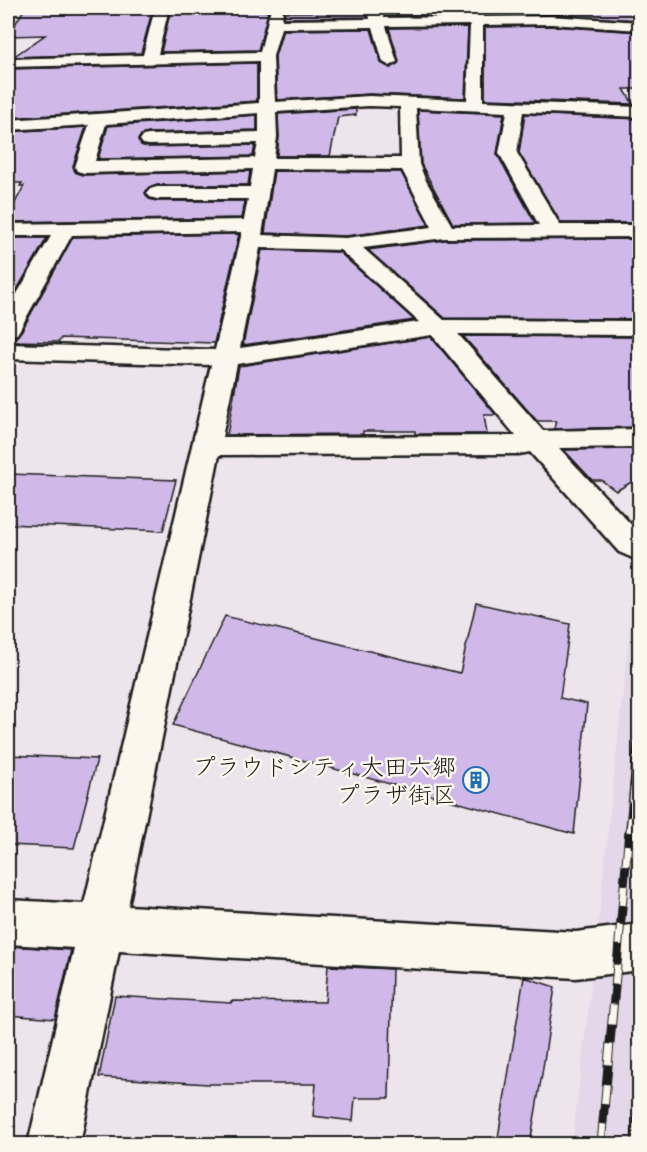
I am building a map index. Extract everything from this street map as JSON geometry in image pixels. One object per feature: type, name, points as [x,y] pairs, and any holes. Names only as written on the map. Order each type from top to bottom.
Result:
[{"type":"street","points":[[149,60],[162,8]]},
{"type":"street","points":[[54,1144],[253,234],[268,138],[266,57],[277,8]]},
{"type":"street","points":[[374,8],[390,62]]},
{"type":"street","points":[[275,24],[378,23],[477,15],[639,26]]},
{"type":"street","points":[[475,105],[477,15]]},
{"type":"street","points":[[620,25],[627,40]]},
{"type":"street","points":[[8,63],[266,57]]},
{"type":"street","points":[[8,125],[340,101],[639,112]]},
{"type":"street","points":[[408,102],[410,164],[415,179],[445,232]]},
{"type":"street","points":[[516,106],[508,153],[554,231]]},
{"type":"street","points":[[99,119],[84,167],[264,163],[410,164]]},
{"type":"street","points":[[149,140],[268,138]]},
{"type":"street","points":[[157,193],[259,193]]},
{"type":"street","points":[[8,230],[65,229],[253,234],[346,244],[445,232],[639,231]]},
{"type":"street","points":[[8,329],[65,229]]},
{"type":"street","points":[[346,244],[438,327],[536,441],[630,543],[639,549]]},
{"type":"street","points":[[8,351],[225,358],[438,327],[639,328]]},
{"type":"street","points":[[206,446],[519,445],[551,439],[639,438]]},
{"type":"street","points":[[8,922],[576,955],[639,946]]},
{"type":"shaded area","points":[[639,541],[639,1144],[572,1144],[595,953]]},
{"type":"green space","points":[[483,8],[523,8],[529,19],[483,19]]},
{"type":"building","points":[[25,8],[153,8],[141,53],[13,57],[45,35],[8,36]]},
{"type":"building","points":[[171,8],[228,8],[228,11],[265,11],[268,13],[258,50],[161,52]]},
{"type":"building","points":[[366,8],[367,17],[284,18],[285,12],[325,12],[325,9]]},
{"type":"building","points":[[382,8],[469,8],[468,15],[386,16]]},
{"type":"building","points":[[549,8],[591,8],[639,12],[639,20],[529,14],[528,11],[550,12]]},
{"type":"building","points":[[551,26],[639,32],[639,89],[624,89],[633,104],[485,99],[485,27]]},
{"type":"building","points":[[468,27],[465,98],[369,94],[277,100],[275,56],[283,30],[371,29],[381,63],[391,68],[399,61],[389,28]]},
{"type":"building","points":[[257,63],[257,101],[8,118],[8,69]]},
{"type":"building","points":[[356,109],[356,115],[338,117],[330,156],[277,156],[278,114]]},
{"type":"building","points":[[418,110],[504,114],[497,154],[535,223],[453,224],[421,164]]},
{"type":"building","points":[[525,114],[639,119],[639,223],[561,223],[519,153]]},
{"type":"building","points":[[257,115],[257,130],[149,133],[141,135],[138,140],[141,145],[149,147],[255,145],[253,156],[98,159],[108,126]]},
{"type":"building","points":[[86,127],[73,166],[75,172],[83,175],[250,171],[248,185],[157,185],[149,187],[145,193],[149,199],[157,201],[245,201],[242,218],[8,222],[8,216],[24,186],[20,186],[22,183],[8,183],[8,132]]},
{"type":"building","points":[[274,171],[401,172],[429,225],[346,236],[265,233]]},
{"type":"building","points":[[239,234],[214,343],[61,338],[59,342],[13,341],[22,330],[73,237]]},
{"type":"building","points":[[8,238],[47,238],[8,305]]},
{"type":"building","points":[[639,239],[639,319],[445,318],[368,250],[445,240]]},
{"type":"building","points":[[262,250],[339,252],[414,320],[243,345]]},
{"type":"building","points":[[463,336],[639,337],[639,427],[554,429],[556,421],[537,421]]},
{"type":"building","points":[[431,337],[496,415],[484,415],[487,434],[363,431],[363,434],[227,435],[239,366]]},
{"type":"building","points":[[635,449],[635,480],[616,491],[601,480],[592,480],[564,450]]},
{"type":"building","points":[[8,474],[176,480],[163,531],[8,524]]},
{"type":"building","name":"プラウドシティ大田六郷 プラザ街区","points":[[476,603],[570,624],[560,698],[587,704],[574,834],[173,725],[225,616],[460,673]]},
{"type":"building","points":[[8,755],[97,759],[74,848],[8,845]]},
{"type":"building","points":[[8,946],[71,950],[55,1019],[8,1015]]},
{"type":"building","points":[[328,966],[392,969],[389,1098],[355,1098],[353,1121],[313,1116],[316,1084],[208,1084],[99,1077],[115,996],[231,1003],[231,1001],[325,1002]]},
{"type":"building","points":[[524,977],[555,987],[542,1074],[530,1144],[497,1144]]},
{"type":"railway","points":[[629,832],[640,712]]},
{"type":"railway","points":[[601,1144],[629,830]]},
{"type":"railway","points":[[635,1144],[640,1081]]},
{"type":"place","name":"プラウドシティ大田六郷 プラザ街区","points":[[476,780]]}]
